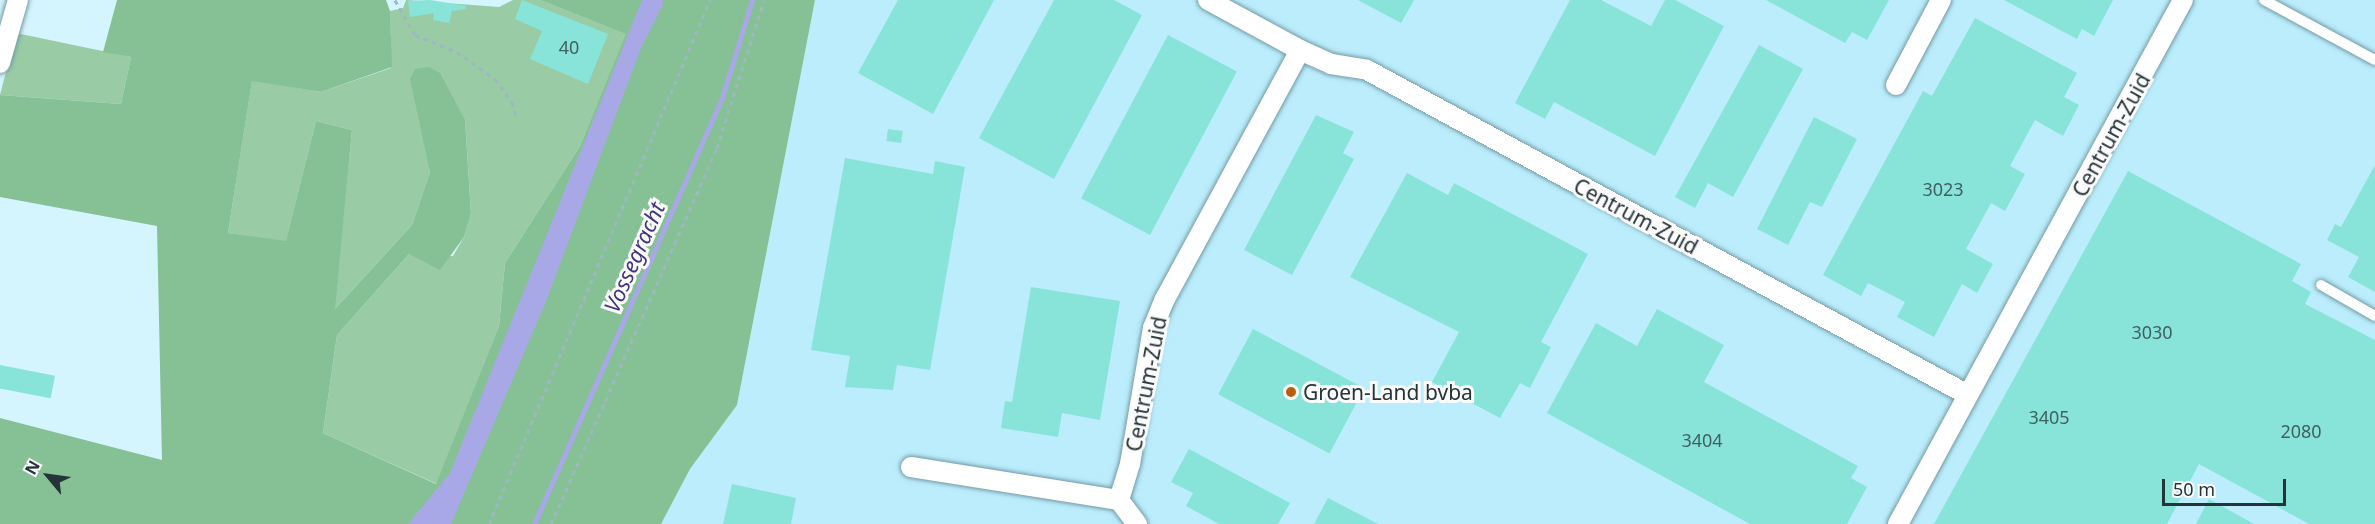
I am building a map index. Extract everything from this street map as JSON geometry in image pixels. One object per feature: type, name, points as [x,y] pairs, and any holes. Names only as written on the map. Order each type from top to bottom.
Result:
[{"type":"street","points":[[0,63],[18,0]]},
{"type":"street","name":"Centrum-Zuid","points":[[1208,0],[1300,50],[1331,64],[1367,70],[1968,395]]},
{"type":"street","points":[[1896,85],[1941,0]]},
{"type":"street","name":"Centrum-Zuid","points":[[1898,524],[2183,0]]},
{"type":"street","name":"Centrum-Zuid","points":[[1119,500],[1130,464],[1153,328],[1165,299],[1300,50]]},
{"type":"street","points":[[911,468],[1119,500],[1137,524]]},
{"type":"lane","points":[[2264,0],[2375,60]]},
{"type":"lane","points":[[2320,285],[2375,316]]},
{"type":"path","points":[[395,0],[415,35],[457,52],[495,79],[507,93],[516,117]]},
{"type":"path","points":[[489,524],[710,0]]},
{"type":"path","points":[[551,524],[717,148],[764,0]]},
{"type":"shaded area","points":[[815,0],[2375,0],[2375,524],[661,524],[690,469],[737,405]]},
{"type":"green space","points":[[117,0],[386,0],[390,11],[392,67],[321,92],[252,81],[228,233],[286,241],[316,121],[352,130],[335,309],[412,225],[430,172],[410,79],[415,69],[429,67],[440,73],[465,120],[471,214],[464,237],[440,270],[409,254],[337,335],[323,433],[436,484],[499,326],[505,263],[580,146],[626,34],[540,0],[815,0],[737,405],[690,469],[661,524],[0,524],[0,418],[162,460],[157,226],[0,197],[0,95],[121,104],[131,57],[103,52]]},
{"type":"green space","points":[[406,0],[499,7],[513,0],[540,0],[627,34],[580,146],[505,263],[499,326],[437,484],[323,433],[337,335],[409,254],[453,256],[464,237],[471,214],[465,120],[424,129],[430,172],[412,225],[334,310],[352,130],[316,121],[286,242],[228,233],[252,80],[321,92],[391,68],[390,11],[403,8]]},
{"type":"green space","points":[[16,33],[131,57],[121,104],[0,95]]},
{"type":"water","points":[[642,0],[663,0],[662,7],[641,48],[547,299],[451,524],[408,524],[450,473]]},
{"type":"building","points":[[430,0],[466,6],[466,9],[452,11],[449,23],[433,20],[434,13],[410,17],[408,1]]},
{"type":"building","points":[[522,0],[608,34],[588,84],[530,59],[542,31],[515,19]]},
{"type":"building","points":[[898,0],[994,0],[933,114],[858,73]]},
{"type":"building","points":[[1054,0],[1114,0],[1142,15],[1054,179],[979,138]]},
{"type":"building","points":[[1358,0],[1414,0],[1401,23]]},
{"type":"building","points":[[1570,0],[1601,0],[1651,26],[1665,0],[1675,0],[1724,26],[1655,156],[1554,102],[1545,119],[1515,103]]},
{"type":"building","points":[[1766,0],[1889,0],[1867,40],[1852,32],[1845,43]]},
{"type":"building","points":[[2004,0],[2113,0],[2094,36],[2082,29],[2077,39]]},
{"type":"building","points":[[1975,18],[2077,73],[2064,97],[2079,105],[2063,136],[2035,120],[2010,166],[2025,174],[2005,211],[1991,203],[1966,249],[1993,264],[1977,293],[1962,284],[1934,337],[1897,317],[1905,302],[1868,283],[1861,296],[1823,275],[1923,91],[1932,96]]},
{"type":"building","points":[[1168,35],[1237,72],[1150,235],[1081,198]]},
{"type":"building","points":[[1759,45],[1803,69],[1733,197],[1708,183],[1695,208],[1675,197]]},
{"type":"building","points":[[1316,115],[1354,132],[1343,153],[1354,159],[1292,275],[1244,250]]},
{"type":"building","points":[[1814,117],[1857,139],[1822,207],[1810,202],[1788,245],[1757,229]]},
{"type":"building","points":[[888,129],[903,131],[901,143],[886,141]]},
{"type":"building","points":[[845,158],[933,174],[935,161],[965,167],[930,370],[897,365],[893,390],[845,387],[850,356],[811,350]]},
{"type":"building","points":[[2375,165],[2375,292],[2348,277],[2359,257],[2327,240],[2335,224],[2341,227]]},
{"type":"building","points":[[2128,171],[2301,264],[2292,281],[2311,292],[2305,304],[2375,340],[2375,524],[2309,524],[2199,464],[2167,524],[1934,524]]},
{"type":"building","points":[[1407,173],[1448,195],[1454,183],[1588,254],[1541,342],[1551,347],[1530,388],[1520,383],[1500,418],[1432,382],[1459,332],[1350,277]]},
{"type":"building","points":[[1031,287],[1120,301],[1100,420],[1062,413],[1058,437],[1001,428],[1005,401],[1012,402]]},
{"type":"building","points":[[1657,309],[1724,345],[1704,382],[1858,466],[1851,478],[1867,487],[1847,524],[1750,524],[1547,413],[1596,323],[1637,346]]},
{"type":"building","name":"Groen-Land bvba","points":[[1253,329],[1364,388],[1330,453],[1218,394]]},
{"type":"building","points":[[0,365],[55,376],[51,398],[0,388]]},
{"type":"building","points":[[1189,449],[1290,503],[1278,524],[1219,524],[1186,506],[1193,493],[1171,482]]},
{"type":"building","points":[[732,484],[796,498],[791,524],[723,524]]},
{"type":"building","points":[[1328,498],[1378,524],[1314,524]]},
{"type":"building","points":[[2209,499],[2254,524],[2196,524]]},
{"type":"waterway","name":"Vossegracht","points":[[534,524],[721,101],[752,0]]},
{"type":"place","name":"Groen-Land bvba","points":[[1291,392]]}]
